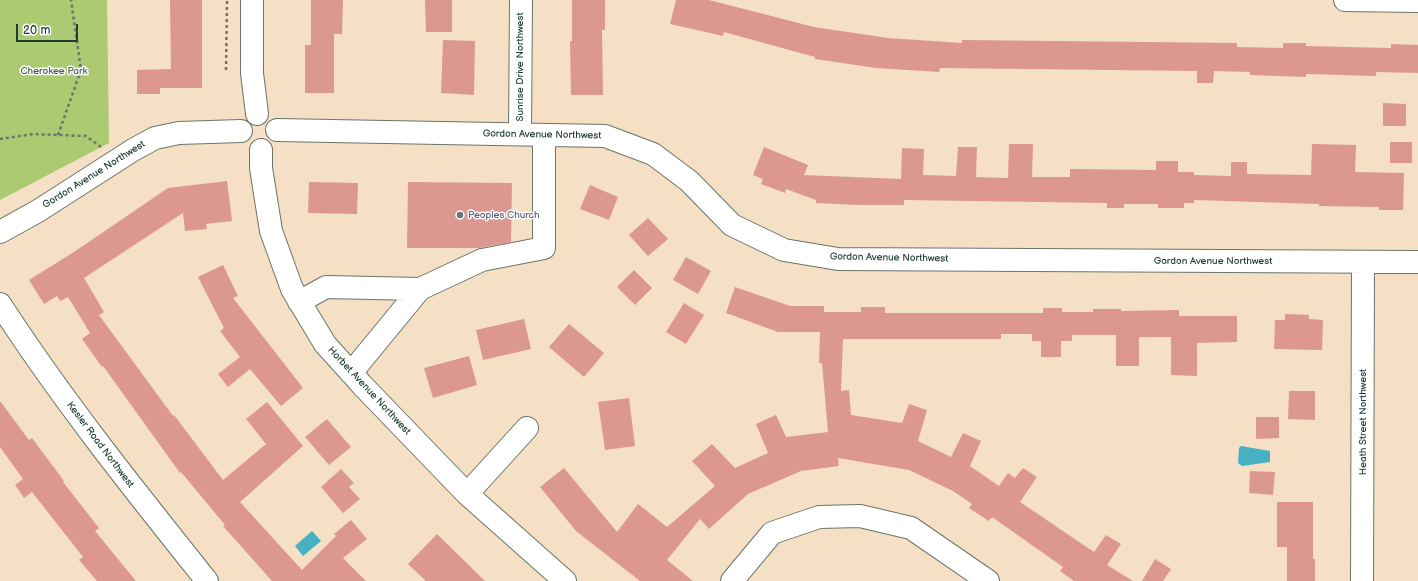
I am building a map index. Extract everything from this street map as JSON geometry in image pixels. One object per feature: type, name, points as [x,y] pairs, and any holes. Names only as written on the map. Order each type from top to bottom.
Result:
[{"type":"street","points":[[252,0],[252,73],[257,114]]},
{"type":"street","name":"Sunrise Drive Northwest","points":[[520,134],[521,0]]},
{"type":"street","points":[[1345,0],[1418,1]]},
{"type":"street","points":[[257,114],[263,114],[273,120],[277,130],[275,142],[271,146],[261,150],[249,147],[242,137],[241,131],[246,120],[257,114]]},
{"type":"street","name":"Gordon Avenue Northwest","points":[[277,130],[605,136],[653,154],[688,181],[732,225],[784,250],[838,259],[1418,262]]},
{"type":"street","name":"Gordon Avenue Northwest","points":[[0,232],[38,211],[115,161],[139,147],[161,137],[179,133],[241,131]]},
{"type":"street","points":[[351,373],[420,289],[482,260],[544,248],[544,135]]},
{"type":"street","name":"Harbet Avenue Northwest","points":[[261,150],[261,168],[271,231],[292,289],[325,344],[467,494],[565,581]]},
{"type":"street","name":"Heath Street Northwest","points":[[1362,262],[1362,581]]},
{"type":"street","points":[[299,302],[326,287],[420,289]]},
{"type":"street","name":"Kesler Road Northwest","points":[[0,304],[33,355],[116,468],[207,581]]},
{"type":"street","points":[[467,494],[527,428]]},
{"type":"street","points":[[732,581],[772,533],[819,517],[860,516],[911,528],[988,581]]},
{"type":"path","points":[[58,135],[81,70],[71,0]]},
{"type":"path","points":[[226,70],[227,0]]},
{"type":"path","points":[[0,140],[33,134],[86,136],[105,150],[115,161]]},
{"type":"green space","name":"Cherokee Park","points":[[0,0],[107,0],[109,143],[0,200]]},
{"type":"water","points":[[1241,446],[1270,451],[1270,462],[1242,466],[1238,463],[1239,448]]},
{"type":"water","points":[[312,531],[321,541],[303,556],[295,546]]},
{"type":"building","points":[[170,0],[202,0],[202,88],[160,88],[160,94],[137,94],[137,70],[171,69]]},
{"type":"building","points":[[311,0],[343,0],[342,34],[334,34],[334,93],[305,93],[305,45],[311,45]]},
{"type":"building","points":[[425,0],[452,0],[452,32],[426,32]]},
{"type":"building","points":[[572,0],[605,0],[605,30],[602,30],[603,95],[571,95],[570,41],[572,41]]},
{"type":"building","points":[[676,0],[709,0],[814,27],[888,38],[962,43],[962,40],[1237,43],[1237,47],[1283,48],[1283,43],[1306,43],[1306,46],[1391,48],[1391,44],[1418,45],[1418,73],[1376,72],[1376,76],[1306,74],[1306,77],[1250,75],[1250,72],[1214,71],[1213,83],[1197,83],[1197,71],[940,68],[939,72],[876,68],[815,59],[815,57],[724,32],[723,36],[670,24]]},
{"type":"building","points":[[443,40],[475,41],[474,95],[441,93]]},
{"type":"building","points":[[1383,103],[1406,104],[1406,126],[1383,126]]},
{"type":"building","points":[[1390,142],[1412,142],[1412,163],[1390,163]]},
{"type":"building","points":[[1009,144],[1033,144],[1032,177],[1070,177],[1070,169],[1156,170],[1156,161],[1178,161],[1178,172],[1194,172],[1194,175],[1231,176],[1231,162],[1247,162],[1247,174],[1311,175],[1312,144],[1356,145],[1355,172],[1404,173],[1403,210],[1379,210],[1379,207],[1319,206],[1319,204],[1194,200],[1194,203],[1184,203],[1184,208],[1158,208],[1158,204],[1124,204],[1124,208],[1107,208],[1107,203],[904,200],[904,205],[816,203],[816,200],[786,189],[785,193],[761,184],[763,179],[753,175],[764,147],[808,165],[804,175],[901,179],[902,148],[924,149],[923,175],[956,176],[958,147],[977,147],[976,177],[1008,178]]},
{"type":"building","points":[[227,181],[232,221],[206,224],[207,229],[185,231],[183,213],[84,278],[104,312],[99,315],[173,416],[174,415],[223,480],[266,444],[246,419],[267,402],[303,446],[240,502],[302,570],[336,536],[334,534],[351,520],[367,539],[343,558],[366,581],[272,581],[223,526],[225,525],[181,472],[180,473],[103,366],[102,367],[82,339],[90,333],[68,297],[60,301],[57,296],[44,304],[29,280],[74,252],[168,188]]},
{"type":"building","points":[[309,182],[358,183],[357,214],[308,213]]},
{"type":"building","name":"Peoples Church","points":[[408,182],[512,183],[511,242],[479,248],[407,248]]},
{"type":"building","points":[[590,185],[618,197],[609,220],[580,209]]},
{"type":"building","points":[[648,218],[668,239],[648,256],[629,235]]},
{"type":"building","points":[[686,257],[711,271],[698,294],[673,280]]},
{"type":"building","points":[[223,265],[238,296],[233,298],[303,388],[281,406],[250,369],[228,387],[218,374],[240,357],[220,331],[224,328],[198,277]]},
{"type":"building","points":[[634,270],[652,288],[635,305],[617,287]]},
{"type":"building","points":[[735,287],[790,306],[824,306],[824,312],[861,312],[861,307],[885,307],[885,313],[1043,313],[1043,308],[1062,308],[1062,312],[1093,312],[1093,309],[1121,309],[1121,311],[1179,310],[1179,316],[1237,316],[1237,342],[1197,343],[1197,376],[1171,375],[1171,337],[1139,337],[1139,366],[1116,366],[1116,335],[1072,335],[1072,341],[1061,341],[1061,357],[1041,357],[1041,341],[1032,341],[1032,334],[1001,334],[1001,339],[843,339],[841,391],[849,390],[851,415],[902,423],[909,404],[927,410],[918,441],[951,457],[963,433],[981,441],[970,466],[999,486],[1008,473],[1015,478],[1023,468],[1037,477],[1020,502],[1094,552],[1106,535],[1121,544],[1107,565],[1133,581],[1074,581],[1060,571],[1063,567],[992,517],[989,521],[969,508],[972,504],[953,491],[909,470],[838,458],[839,466],[801,471],[748,494],[709,529],[700,519],[667,560],[693,581],[640,581],[576,531],[540,487],[564,468],[617,532],[638,504],[667,527],[715,486],[692,461],[712,444],[735,468],[768,453],[756,424],[776,415],[786,437],[828,432],[822,363],[819,363],[820,332],[778,332],[726,313]]},
{"type":"building","points":[[684,303],[704,315],[686,344],[666,332]]},
{"type":"building","points":[[1285,314],[1309,315],[1309,319],[1323,320],[1322,350],[1274,349],[1275,320],[1285,320]]},
{"type":"building","points":[[524,319],[531,349],[483,360],[476,330]]},
{"type":"building","points":[[569,324],[604,353],[584,377],[549,347]]},
{"type":"building","points":[[469,356],[477,385],[433,398],[424,368]]},
{"type":"building","points":[[1289,391],[1315,391],[1315,420],[1288,419]]},
{"type":"building","points":[[629,398],[635,446],[605,450],[598,402]]},
{"type":"building","points":[[0,401],[29,440],[32,438],[64,481],[63,482],[99,528],[95,531],[136,581],[97,581],[79,560],[83,557],[32,492],[24,498],[15,485],[23,479],[0,447]]},
{"type":"building","points":[[1256,417],[1279,417],[1279,438],[1256,439]]},
{"type":"building","points":[[327,419],[351,447],[329,465],[305,437]]},
{"type":"building","points":[[341,469],[354,483],[349,487],[360,499],[343,513],[321,487]]},
{"type":"building","points":[[1250,471],[1275,472],[1273,495],[1249,493]]},
{"type":"building","points":[[1277,502],[1313,502],[1313,559],[1315,559],[1315,581],[1287,581],[1287,547],[1277,547]]},
{"type":"building","points":[[437,534],[485,581],[426,581],[408,564]]},
{"type":"building","points":[[1155,559],[1171,569],[1163,581],[1142,581]]},
{"type":"place","name":"Peoples Church","points":[[460,215]]}]
